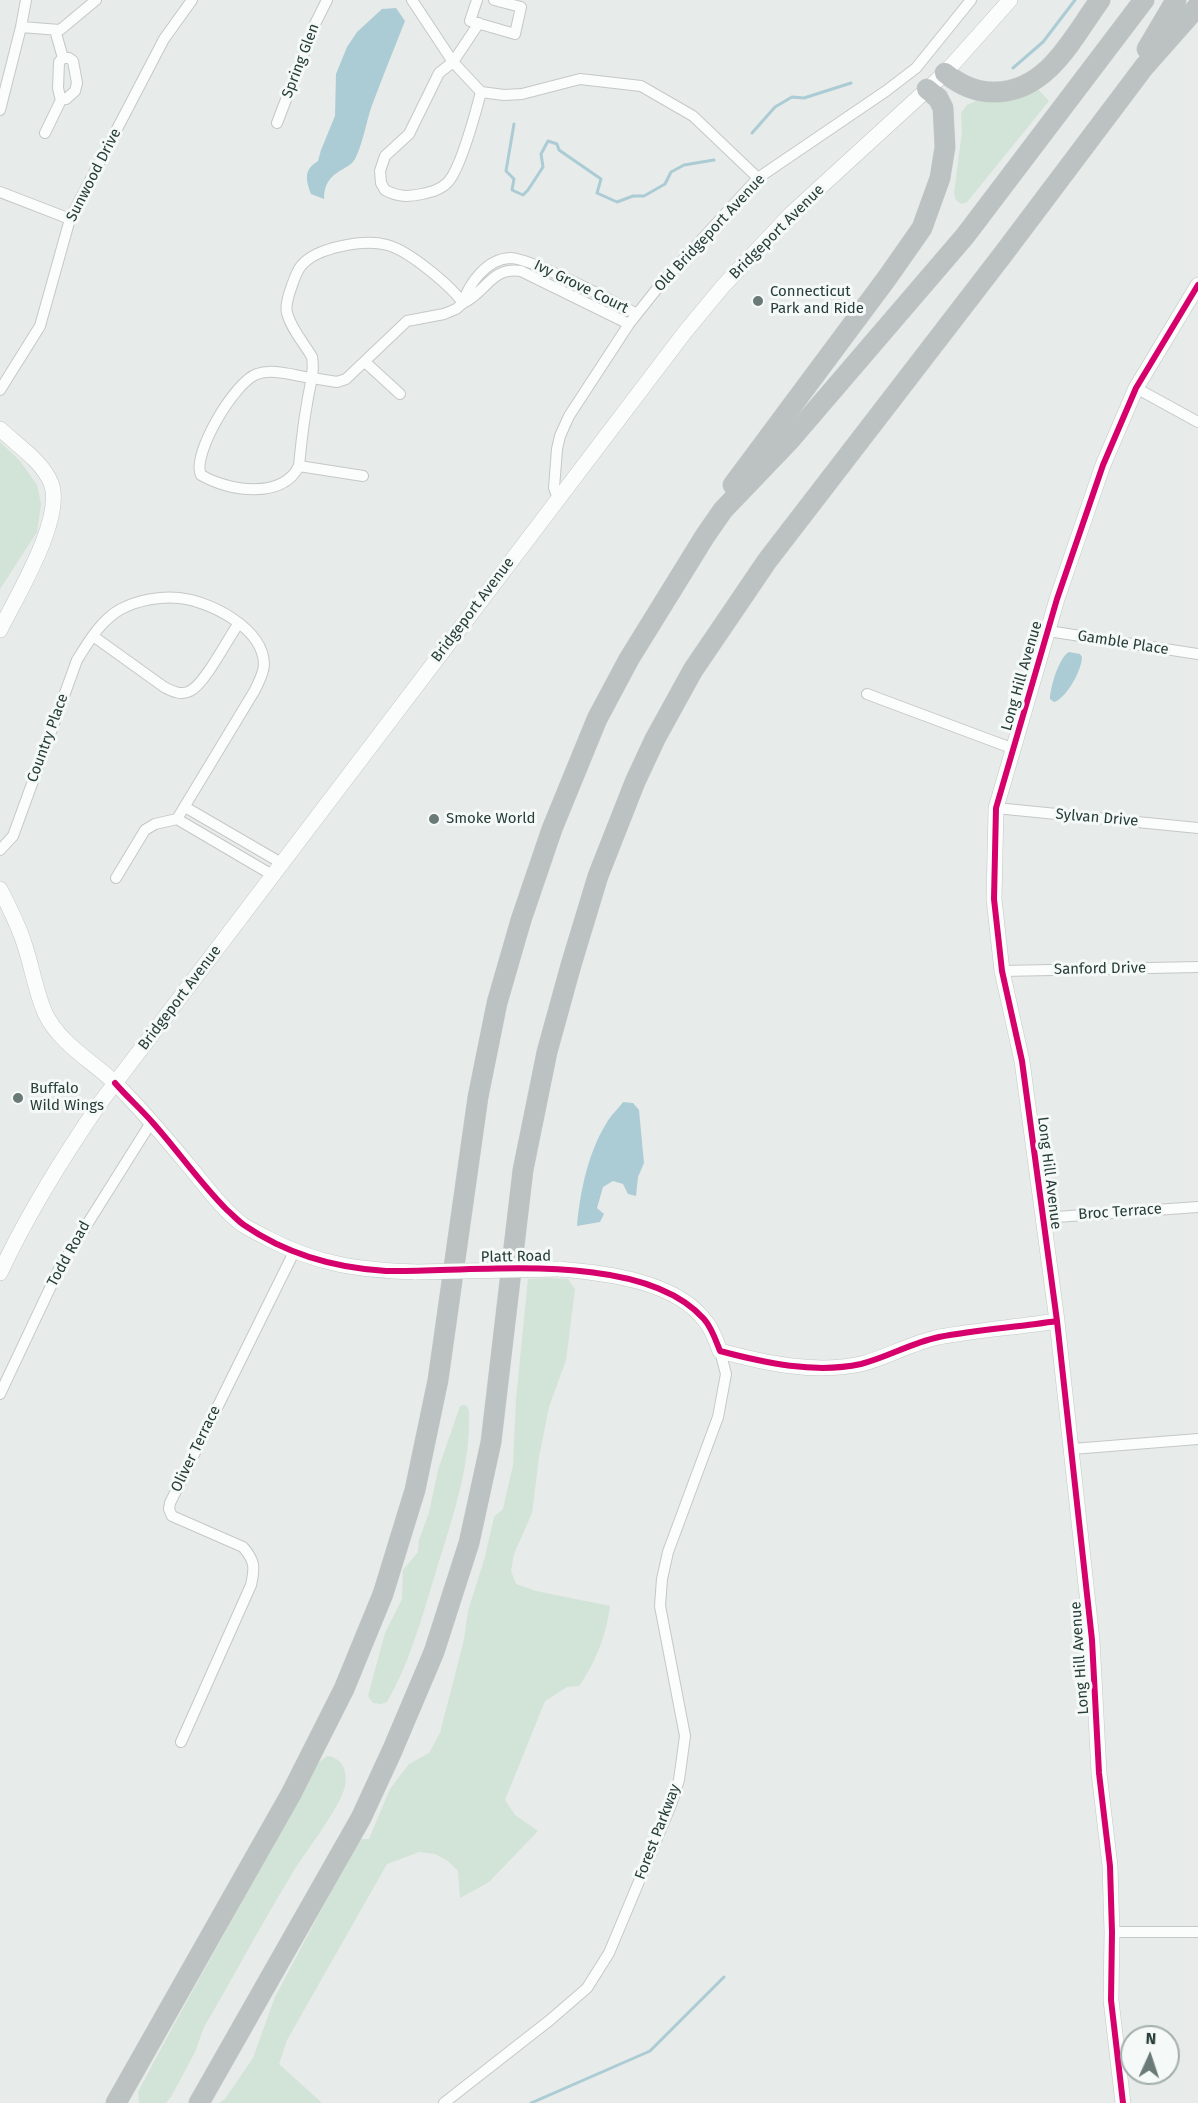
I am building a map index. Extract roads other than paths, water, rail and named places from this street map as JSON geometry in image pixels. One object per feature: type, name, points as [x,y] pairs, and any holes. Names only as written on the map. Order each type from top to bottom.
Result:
[{"type":"highway","points":[[945,73],[967,87],[984,92],[1003,92],[1023,87],[1054,63],[1100,0]]},
{"type":"highway","points":[[116,2103],[291,1794],[344,1689],[383,1594],[417,1479],[438,1380],[478,1097],[497,1003],[520,920],[552,829],[597,718],[628,659],[723,510],[790,440],[965,236],[1144,0]]},
{"type":"highway","points":[[1092,138],[1176,0]]},
{"type":"highway","points":[[199,2103],[361,1818],[434,1653],[469,1543],[491,1442],[523,1170],[548,1052],[598,876],[635,782],[655,739],[693,670],[767,561],[1144,68],[1198,6]]},
{"type":"highway","points":[[723,510],[735,482],[922,228],[940,178],[945,147],[943,108],[938,98],[927,89]]},
{"type":"street","points":[[0,110],[26,0]]},
{"type":"street","points":[[21,27],[60,30],[96,0]]},
{"type":"street","name":"Sunwood Drive","points":[[0,390],[40,326],[70,219],[164,39],[192,0]]},
{"type":"street","name":"Spring Glen","points":[[277,123],[315,24],[327,0]]},
{"type":"street","points":[[412,0],[453,62],[481,92],[504,95],[522,94],[580,79],[641,86],[693,116],[758,178]]},
{"type":"street","points":[[477,0],[470,21],[515,34],[521,7],[494,0]]},
{"type":"street","name":"Old Bridgeport Avenue","points":[[558,498],[554,488],[557,448],[560,436],[578,400],[629,324],[674,269],[758,178],[916,68],[971,0]]},
{"type":"street","name":"Bridgeport Avenue","points":[[0,1273],[54,1171],[115,1083],[685,332],[724,285],[792,213],[945,73],[1011,0]]},
{"type":"street","points":[[479,23],[453,62],[439,73],[409,134],[385,156],[380,177],[385,190],[402,196],[412,196],[434,191],[447,183],[456,169],[476,114],[481,92]]},
{"type":"street","points":[[55,30],[63,58]]},
{"type":"street","points":[[45,133],[62,98],[58,88],[59,62],[63,58],[69,58],[74,64],[77,83],[73,94],[66,99],[62,98]]},
{"type":"street","points":[[0,192],[70,219]]},
{"type":"street","points":[[365,362],[346,379],[337,382],[312,378],[265,372],[255,374],[241,383],[211,432],[198,469],[201,476],[223,485],[253,490],[282,483],[296,471],[299,466],[312,378],[312,357],[291,322],[286,307],[300,267],[325,250],[373,243],[386,244],[397,248],[437,277],[463,303],[444,314],[407,321],[365,362]]},
{"type":"street","name":"Ivy Grove Court","points":[[463,303],[466,291],[488,266],[497,260],[512,258],[629,324]]},
{"type":"street","name":"Ivy Grove Court","points":[[523,266],[637,314]]},
{"type":"street","name":"Long Hill Avenue","points":[[1123,2103],[1110,2000],[1112,1932],[1110,1866],[1099,1773],[1092,1640],[1057,1322],[1022,1061],[1002,971],[994,899],[996,808],[1057,599],[1096,485],[1136,388],[1198,285]]},
{"type":"street","points":[[365,362],[400,394]]},
{"type":"street","points":[[1136,388],[1198,422]]},
{"type":"street","points":[[0,429],[42,468],[52,485],[52,504],[50,522],[41,549],[0,630]]},
{"type":"street","points":[[299,466],[363,476]]},
{"type":"street","name":"Country Place","points":[[2,844],[13,836],[77,660],[107,618],[122,608],[163,597],[196,601],[239,622],[260,648],[264,666],[262,677],[177,819]]},
{"type":"street","points":[[93,636],[164,687],[173,692],[184,693],[196,687],[205,676],[239,622]]},
{"type":"street","name":"Gamble Place","points":[[1048,631],[1198,654]]},
{"type":"street","points":[[867,694],[1014,749]]},
{"type":"street","points":[[185,807],[283,864]]},
{"type":"street","name":"Sylvan Drive","points":[[996,808],[1198,828]]},
{"type":"street","points":[[117,878],[145,831],[155,824],[177,819],[274,876]]},
{"type":"street","name":"Platt Road","points":[[0,889],[7,919],[25,945],[33,980],[45,1014],[53,1026],[75,1049],[115,1083],[152,1121],[217,1199],[243,1225],[294,1252],[350,1267],[416,1272],[560,1269],[611,1275],[654,1286],[688,1304],[706,1321],[720,1351]]},
{"type":"street","name":"Sanford Drive","points":[[1002,971],[1198,967]]},
{"type":"street","name":"Todd Road","points":[[0,1394],[59,1269],[152,1121]]},
{"type":"street","name":"Broc Terrace","points":[[1042,1218],[1198,1207]]},
{"type":"street","name":"Oliver Terrace","points":[[182,1742],[251,1585],[255,1570],[251,1556],[243,1547],[172,1516],[169,1509],[170,1503],[294,1252]]},
{"type":"street","points":[[720,1351],[809,1368],[835,1368],[870,1361],[910,1345],[939,1337],[1057,1322]]},
{"type":"street","name":"Forest Parkway","points":[[444,2103],[587,1988],[609,1953],[671,1805],[679,1780],[685,1736],[660,1606],[662,1579],[668,1552],[718,1417],[726,1374],[720,1351]]},
{"type":"street","points":[[1072,1449],[1198,1439]]},
{"type":"street","points":[[1112,1932],[1198,1932]]},
{"type":"water","points":[[396,8],[405,21],[371,108],[356,157],[328,182],[324,199],[311,194],[307,176],[310,168],[318,161],[335,116],[336,74],[347,47],[357,32],[382,9]]},
{"type":"water","points":[[1069,652],[1080,654],[1081,663],[1068,690],[1054,702],[1050,699],[1053,681],[1062,660]]},
{"type":"water","points":[[623,1102],[633,1103],[639,1110],[644,1163],[638,1177],[636,1196],[628,1194],[623,1184],[613,1181],[603,1187],[597,1208],[604,1214],[600,1222],[577,1226],[583,1186],[594,1147],[608,1121]]},
{"type":"waterway","points":[[1013,68],[1043,42],[1075,0]]},
{"type":"waterway","points":[[752,133],[775,107],[792,97],[804,98],[851,83]]},
{"type":"waterway","points":[[514,124],[506,171],[514,179],[512,190],[523,195],[543,167],[541,154],[548,141],[557,144],[559,150],[601,179],[597,193],[617,202],[633,196],[644,196],[665,184],[671,172],[684,165],[714,160]]},
{"type":"waterway","points":[[531,2103],[650,2051],[724,1977]]},
{"type":"place","name":"Connecticut Park and Ride","points":[[758,301]]},
{"type":"place","name":"Smoke World","points":[[434,819]]},
{"type":"place","name":"Buffalo Wild Wings","points":[[18,1098]]}]
